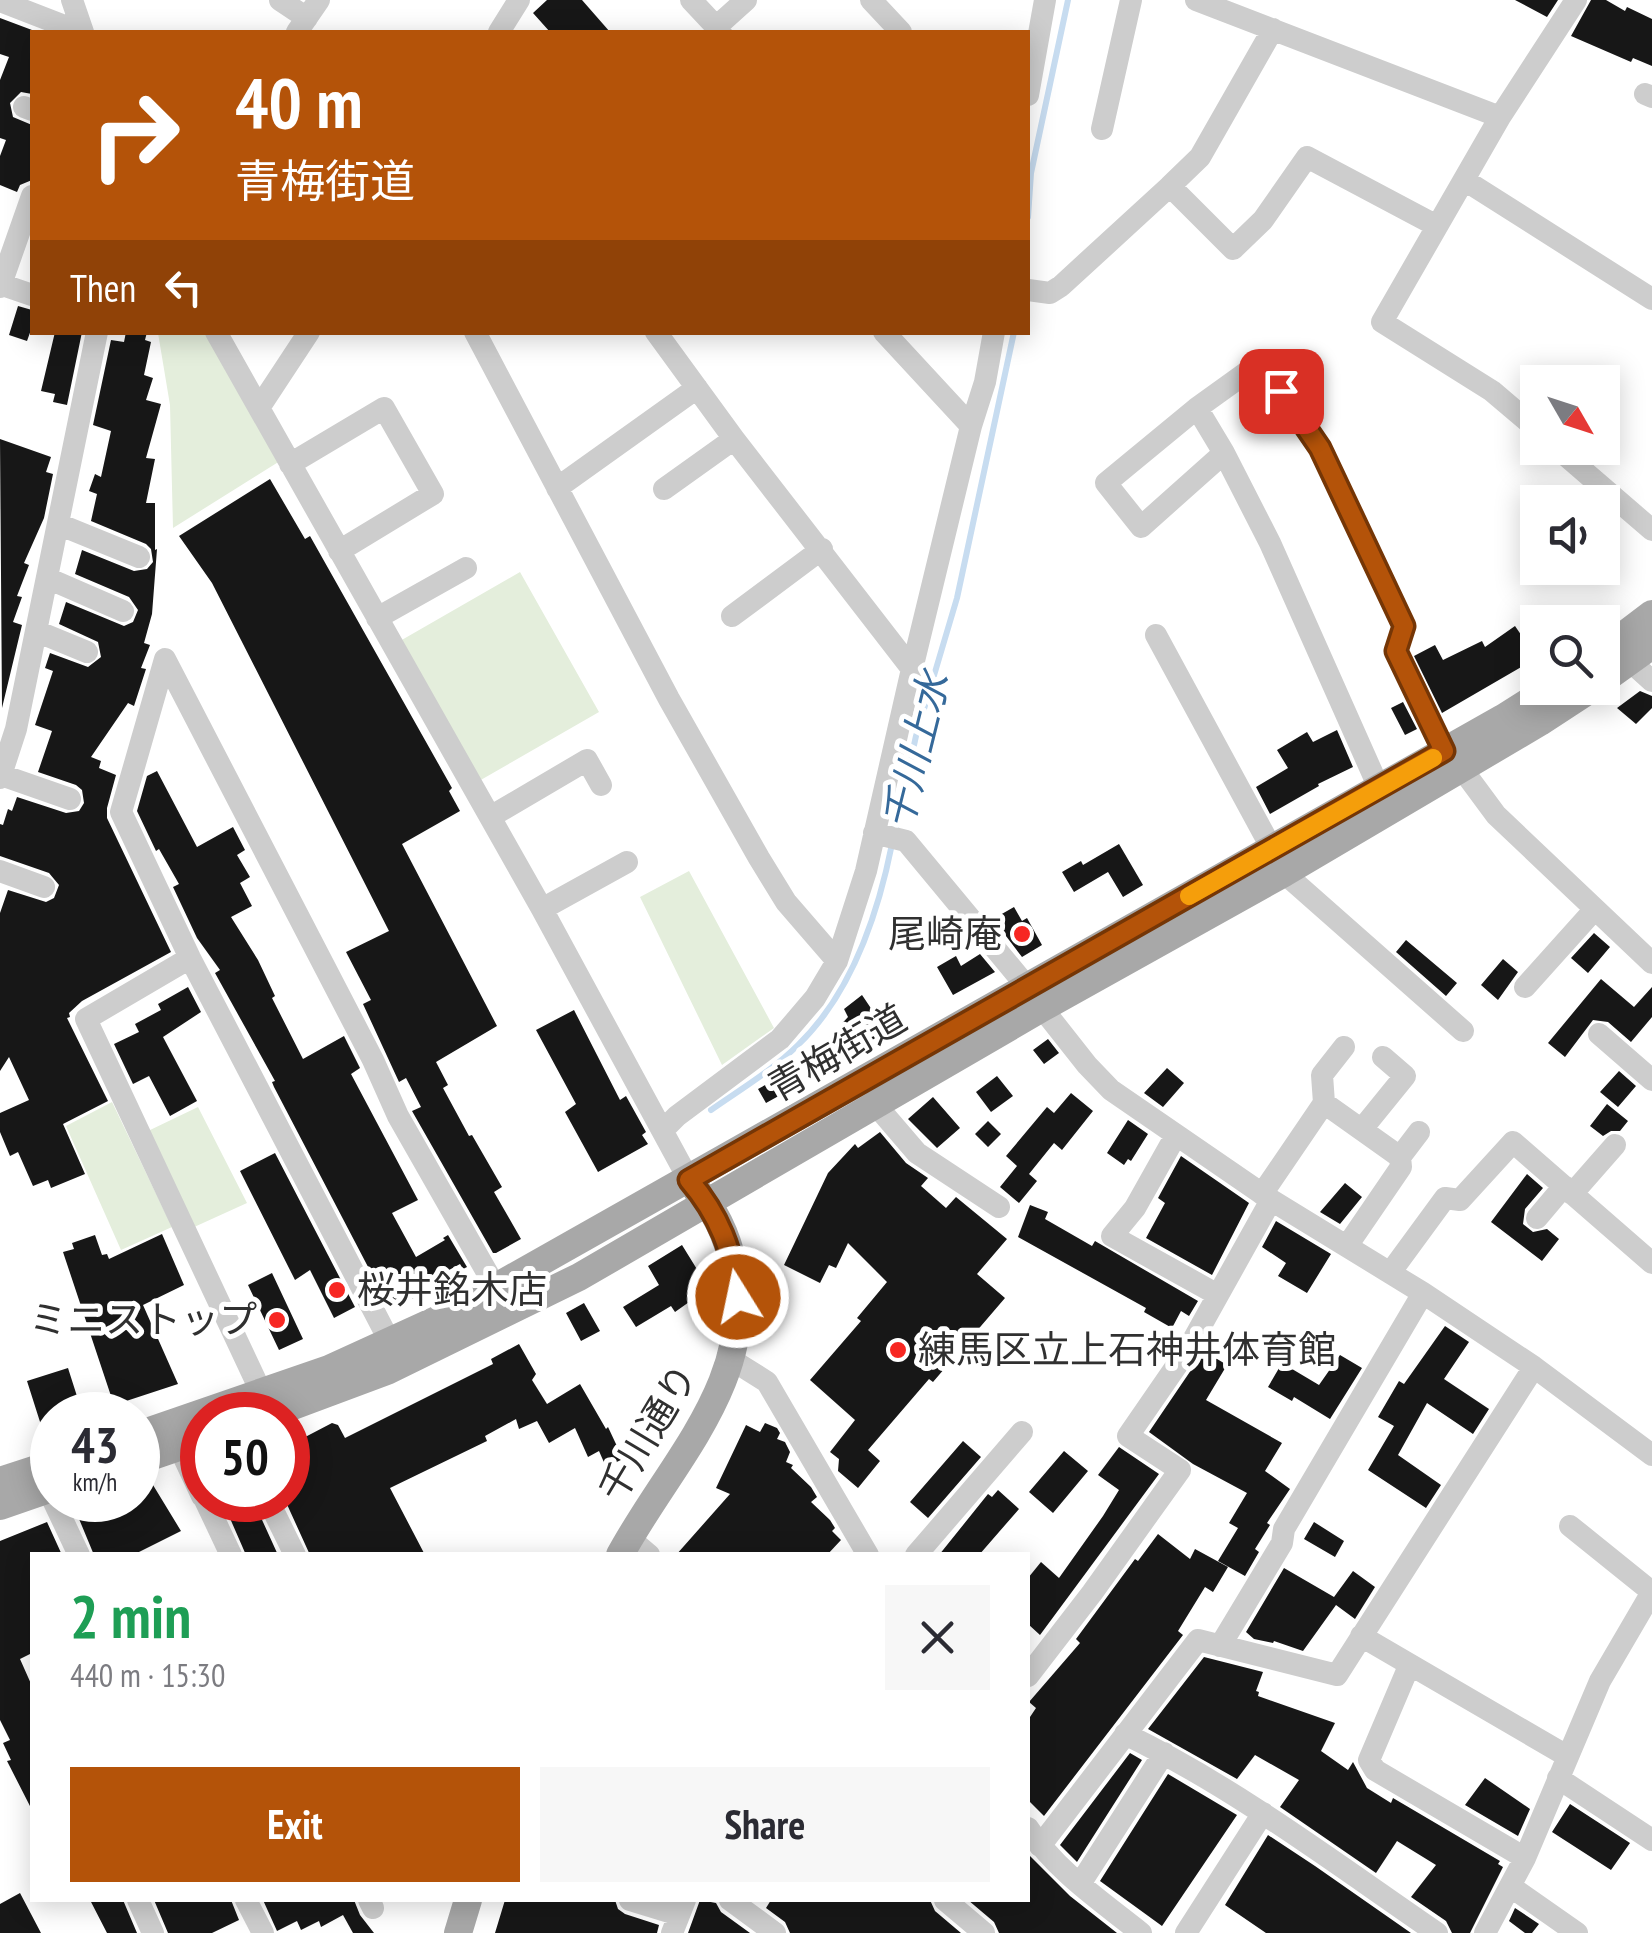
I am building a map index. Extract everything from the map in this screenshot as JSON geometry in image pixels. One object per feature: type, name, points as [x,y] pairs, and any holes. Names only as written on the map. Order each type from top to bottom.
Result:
[{"type":"main road","points":[[1620,638],[1652,614]]},
{"type":"main road","points":[[1620,669],[1641,654]]},
{"type":"main road","name":"青梅街道","points":[[1278,860],[1379,788],[1453,760],[1528,705]]},
{"type":"main road","name":"青梅街道","points":[[310,1392],[387,1371],[579,1277],[698,1191],[1453,760],[1559,705]]},
{"type":"main road","name":"青梅街道","points":[[290,1392],[875,1104],[1035,998]]},
{"type":"main road","name":"千川通り","points":[[633,1549],[716,1401],[732,1360],[738,1320],[736,1274],[728,1241],[698,1191]]},
{"type":"main road","points":[[0,1482],[30,1485]]},
{"type":"main road","points":[[0,1506],[30,1496]]},
{"type":"main road","points":[[458,1933],[467,1902]]},
{"type":"street","points":[[72,0],[81,30]]},
{"type":"street","points":[[280,0],[308,17]]},
{"type":"street","points":[[692,0],[719,30],[746,0]]},
{"type":"street","points":[[872,0],[899,30]]},
{"type":"street","points":[[1030,84],[1045,0]]},
{"type":"street","points":[[1102,129],[1131,0]]},
{"type":"street","points":[[1196,0],[1500,116]]},
{"type":"street","points":[[1520,415],[1492,391],[1382,322],[1500,116],[1576,0]]},
{"type":"street","points":[[0,1],[77,30]]},
{"type":"street","points":[[500,30],[512,3]]},
{"type":"street","points":[[1032,291],[1050,293],[1061,286],[1200,157],[1273,29]]},
{"type":"street","points":[[1170,186],[1233,249],[1262,220],[1307,157],[1437,226]]},
{"type":"street","points":[[1466,181],[1652,298]]},
{"type":"street","points":[[30,202],[0,285],[30,294]]},
{"type":"street","points":[[70,799],[0,776],[8,726],[36,631],[96,335]]},
{"type":"street","points":[[218,335],[698,1191]]},
{"type":"street","points":[[259,408],[307,335]]},
{"type":"street","points":[[477,335],[669,699],[759,858],[786,902],[837,961]]},
{"type":"street","points":[[658,335],[912,669]]},
{"type":"street","points":[[887,335],[971,426]]},
{"type":"street","points":[[663,1130],[676,1116],[780,1039],[815,998],[837,961],[866,871],[888,836],[912,669],[985,382],[992,335]]},
{"type":"street","points":[[1224,453],[1141,526],[1106,483],[1197,408],[1261,362],[1320,448],[1404,626],[1396,651],[1453,760],[1496,815],[1652,963]]},
{"type":"street","points":[[557,488],[697,388]]},
{"type":"street","points":[[290,464],[384,408],[433,494],[339,550]]},
{"type":"street","points":[[1197,408],[1270,543],[1379,788]]},
{"type":"street","points":[[664,489],[734,439]]},
{"type":"street","points":[[1577,465],[1652,530]]},
{"type":"street","points":[[58,524],[139,557]]},
{"type":"street","points":[[732,616],[822,550]]},
{"type":"street","points":[[377,618],[466,568]]},
{"type":"street","points":[[46,578],[124,611]]},
{"type":"street","points":[[36,631],[87,652]]},
{"type":"street","points":[[1156,634],[1278,860],[1463,1031]]},
{"type":"street","points":[[1641,654],[1652,681]]},
{"type":"street","points":[[390,1342],[190,958],[121,812],[165,659],[373,1060],[398,1116],[496,1288]]},
{"type":"street","points":[[490,817],[587,760],[601,786]]},
{"type":"street","points":[[888,836],[1035,998],[1087,1066],[1111,1090],[1267,1197],[1424,1293],[1534,1367],[1652,1455]]},
{"type":"street","points":[[542,909],[626,862]]},
{"type":"street","points":[[0,872],[44,887]]},
{"type":"street","points":[[1525,987],[1594,909]]},
{"type":"street","points":[[190,958],[86,1019],[260,1392]]},
{"type":"street","points":[[1599,1034],[1652,1080]]},
{"type":"street","points":[[1030,1673],[1180,1470],[1128,1436],[1188,1349],[1218,1295],[1267,1197],[1324,1104],[1322,1075],[1344,1047]]},
{"type":"street","points":[[1362,1130],[1405,1076],[1383,1057]]},
{"type":"street","points":[[875,1104],[917,1153],[999,1207]]},
{"type":"street","points":[[1324,1104],[1400,1157]]},
{"type":"street","points":[[1347,1246],[1401,1167],[1400,1157],[1418,1132]]},
{"type":"street","points":[[1176,1134],[1134,1208],[1112,1236],[1218,1295]]},
{"type":"street","points":[[1390,1272],[1445,1198],[1460,1200],[1513,1142],[1652,1263]]},
{"type":"street","points":[[1537,1218],[1615,1145]]},
{"type":"street","points":[[1220,1646],[1282,1542],[1284,1529],[1424,1293]]},
{"type":"street","points":[[732,1360],[767,1382],[866,1552]]},
{"type":"street","points":[[1141,1933],[1080,1884],[1034,1837],[1125,1734],[1198,1640],[1338,1675],[1534,1367]]},
{"type":"street","points":[[919,1552],[1022,1432]]},
{"type":"street","points":[[66,1522],[78,1552]]},
{"type":"street","points":[[216,1522],[231,1552]]},
{"type":"street","points":[[279,1522],[294,1552]]},
{"type":"street","points":[[1485,1933],[1526,1858],[1600,1682],[1644,1625],[1652,1592],[1570,1526]]},
{"type":"street","points":[[1361,1636],[1562,1767],[1652,1840]]},
{"type":"street","points":[[1409,1666],[1369,1760],[1376,1770],[1526,1858]]},
{"type":"street","points":[[1125,1734],[1164,1753],[1262,1814],[1437,1933]]},
{"type":"street","points":[[1080,1884],[1164,1753]]},
{"type":"street","points":[[1186,1933],[1262,1814]]},
{"type":"street","points":[[1510,1886],[1577,1933]]},
{"type":"street","points":[[139,1902],[154,1933]]},
{"type":"street","points":[[247,1902],[255,1931]]},
{"type":"street","points":[[636,1902],[679,1916]]},
{"type":"street","points":[[733,1902],[775,1933]]},
{"type":"street","points":[[947,1902],[984,1933]]},
{"type":"green space","points":[[158,335],[207,335],[280,461],[173,528],[170,405]]},
{"type":"green space","points":[[520,572],[599,712],[479,781],[400,641]]},
{"type":"green space","points":[[689,871],[774,1028],[722,1065],[640,897]]},
{"type":"green space","points":[[112,1102],[172,1227],[121,1250],[66,1126]]},
{"type":"green space","points":[[198,1107],[247,1203],[192,1228],[148,1131]]},
{"type":"building","points":[[547,0],[582,0],[608,30],[548,30],[533,13]]},
{"type":"building","points":[[1515,0],[1558,0],[1547,17]]},
{"type":"building","points":[[1591,0],[1606,0],[1652,19],[1652,66],[1633,58],[1631,62],[1571,36]]},
{"type":"building","points":[[0,18],[32,30],[30,94],[21,92],[10,103],[13,117],[30,124],[30,181],[20,185],[17,192],[0,185],[0,156],[6,140],[0,138],[0,80],[9,57],[0,54]]},
{"type":"building","points":[[18,306],[30,309],[27,341],[9,335]]},
{"type":"building","points":[[54,335],[81,335],[67,405],[53,402],[55,394],[41,391]]},
{"type":"building","points":[[125,335],[146,335],[145,340],[151,342],[144,375],[153,378],[146,400],[161,404],[146,458],[155,459],[146,503],[155,503],[157,549],[152,614],[144,643],[150,645],[134,706],[128,703],[91,757],[101,761],[99,768],[116,775],[107,818],[171,952],[82,1001],[69,1013],[67,1018],[108,1101],[63,1124],[85,1174],[51,1188],[48,1180],[33,1186],[18,1152],[10,1156],[0,1132],[0,1113],[29,1100],[9,1057],[0,1071],[0,913],[8,890],[46,902],[54,898],[59,885],[49,873],[0,856],[0,824],[3,825],[8,809],[12,811],[17,797],[66,813],[79,811],[84,803],[82,790],[76,785],[38,772],[52,731],[35,725],[53,671],[45,668],[50,653],[88,667],[101,657],[98,642],[59,624],[66,602],[124,626],[133,622],[138,610],[129,597],[75,574],[82,550],[134,571],[147,569],[153,562],[146,544],[91,521],[97,494],[89,491],[95,474],[101,477],[111,431],[93,425],[111,340],[124,342]]},
{"type":"building","points":[[0,439],[51,457],[46,472],[53,474],[44,518],[24,563],[29,565],[17,596],[22,597],[13,622],[22,625],[2,708]]},
{"type":"building","points":[[270,479],[305,539],[310,536],[452,788],[449,791],[460,811],[402,844],[497,1026],[436,1062],[448,1085],[443,1088],[502,1187],[494,1192],[521,1239],[496,1253],[412,1111],[421,1107],[406,1078],[399,1082],[363,1004],[371,1000],[346,952],[389,931],[212,583],[179,536]]},
{"type":"building","points":[[1515,626],[1520,633],[1520,668],[1442,713],[1414,656],[1435,645],[1443,660],[1482,641],[1485,647]]},
{"type":"building","points":[[1640,691],[1652,696],[1652,708],[1636,724],[1617,708]]},
{"type":"building","points":[[1403,702],[1417,729],[1405,735],[1391,708]]},
{"type":"building","points":[[1337,730],[1353,767],[1270,814],[1256,787],[1288,768],[1277,750],[1307,732],[1313,742]]},
{"type":"building","points":[[157,771],[197,847],[233,827],[245,850],[237,855],[250,877],[240,883],[252,906],[231,917],[258,960],[303,1059],[344,1036],[360,1068],[351,1074],[418,1200],[392,1213],[416,1257],[448,1235],[467,1267],[463,1269],[460,1264],[429,1281],[432,1287],[412,1299],[410,1296],[389,1307],[274,1087],[275,1081],[215,973],[220,970],[197,938],[173,887],[179,884],[159,849],[156,851],[137,811],[147,776]]},
{"type":"building","points":[[1119,844],[1143,885],[1123,897],[1108,872],[1074,892],[1062,872]]},
{"type":"building","points":[[1014,907],[1022,921],[1027,918],[1042,945],[1022,957],[993,919]]},
{"type":"building","points":[[1594,933],[1610,947],[1588,973],[1571,958]]},
{"type":"building","points":[[1406,940],[1457,983],[1446,996],[1396,952]]},
{"type":"building","points":[[980,954],[995,972],[953,995],[937,967],[956,956],[961,966]]},
{"type":"building","points":[[1503,959],[1518,972],[1498,1000],[1481,985]]},
{"type":"building","points":[[1601,979],[1634,1007],[1652,987],[1652,1017],[1631,1042],[1608,1022],[1593,1020],[1565,1057],[1548,1043]]},
{"type":"building","points":[[188,987],[201,1012],[163,1037],[197,1101],[170,1116],[149,1076],[133,1084],[114,1044],[139,1032],[135,1024],[161,1010],[158,1004]]},
{"type":"building","points":[[862,995],[887,1032],[870,1041],[868,1037],[833,1060],[823,1044],[848,1017],[844,1009]]},
{"type":"building","points":[[574,1010],[620,1100],[626,1096],[646,1132],[642,1135],[648,1144],[598,1172],[565,1112],[576,1104],[536,1030]]},
{"type":"building","points":[[1048,1039],[1059,1053],[1044,1064],[1033,1050]]},
{"type":"building","points":[[1167,1068],[1184,1083],[1163,1107],[1144,1093]]},
{"type":"building","points":[[1619,1071],[1636,1086],[1618,1107],[1600,1092]]},
{"type":"building","points":[[997,1076],[1013,1096],[991,1112],[976,1092]]},
{"type":"building","points":[[776,1079],[784,1093],[766,1103],[758,1089]]},
{"type":"building","points":[[1071,1093],[1093,1111],[1062,1150],[1054,1143],[1029,1174],[1037,1181],[1019,1203],[1000,1187],[1017,1166],[1006,1156],[1047,1107],[1054,1113]]},
{"type":"building","points":[[933,1097],[960,1128],[937,1148],[908,1119]]},
{"type":"building","points":[[1607,1104],[1628,1121],[1620,1131],[1603,1136],[1590,1126]]},
{"type":"building","points":[[1128,1120],[1148,1134],[1131,1161],[1128,1159],[1124,1165],[1107,1153]]},
{"type":"building","points":[[988,1121],[1001,1134],[988,1147],[975,1134]]},
{"type":"building","points":[[880,1132],[906,1163],[928,1178],[921,1186],[946,1208],[956,1197],[1007,1239],[977,1274],[1005,1298],[868,1450],[880,1461],[858,1488],[838,1471],[839,1459],[830,1452],[855,1420],[810,1380],[861,1321],[857,1318],[887,1282],[848,1243],[836,1268],[829,1265],[820,1283],[784,1265],[828,1173],[855,1144],[858,1148]]},
{"type":"building","points":[[275,1153],[355,1307],[334,1318],[310,1270],[295,1280],[240,1171]]},
{"type":"building","points":[[1181,1156],[1249,1203],[1212,1275],[1146,1238],[1165,1203],[1158,1198]]},
{"type":"building","points":[[1527,1174],[1543,1188],[1525,1209],[1523,1224],[1533,1232],[1547,1229],[1559,1239],[1542,1261],[1491,1222]]},
{"type":"building","points":[[1345,1183],[1362,1197],[1340,1224],[1320,1212]]},
{"type":"building","points":[[1030,1205],[1048,1212],[1045,1219],[1092,1246],[1095,1241],[1198,1301],[1189,1316],[1181,1311],[1172,1328],[1144,1312],[1146,1308],[1018,1237]]},
{"type":"building","points":[[1276,1221],[1331,1254],[1307,1293],[1278,1276],[1286,1263],[1262,1247]]},
{"type":"building","points":[[162,1234],[184,1285],[143,1305],[178,1384],[154,1392],[110,1392],[63,1252],[74,1249],[72,1243],[95,1235],[102,1255],[107,1254],[109,1259]]},
{"type":"building","points":[[682,1245],[703,1279],[693,1285],[699,1295],[675,1312],[671,1306],[636,1327],[623,1307],[659,1285],[648,1266]]},
{"type":"building","points":[[272,1273],[303,1339],[279,1350],[248,1285]]},
{"type":"building","points":[[584,1303],[600,1331],[581,1341],[566,1313]]},
{"type":"building","points":[[1445,1326],[1469,1342],[1444,1379],[1489,1409],[1473,1434],[1427,1403],[1398,1455],[1441,1485],[1426,1508],[1368,1470],[1394,1426],[1378,1417],[1399,1381],[1404,1384]]},
{"type":"building","points":[[519,1344],[536,1374],[532,1380],[547,1404],[580,1384],[623,1459],[606,1467],[599,1451],[588,1457],[575,1428],[549,1443],[537,1421],[519,1429],[516,1419],[485,1436],[487,1441],[390,1488],[423,1552],[309,1552],[295,1522],[310,1522],[310,1434],[332,1423],[338,1425],[345,1438],[493,1364],[491,1359]]},
{"type":"building","points":[[1204,1351],[1227,1365],[1206,1400],[1282,1443],[1265,1471],[1290,1489],[1267,1523],[1270,1525],[1255,1549],[1259,1552],[1245,1576],[1218,1561],[1238,1528],[1229,1523],[1247,1493],[1193,1464],[1149,1432]]},
{"type":"building","points":[[1340,1355],[1362,1368],[1330,1419],[1294,1397],[1292,1401],[1268,1387],[1282,1363],[1319,1385]]},
{"type":"building","points":[[68,1368],[76,1392],[30,1392],[27,1381]]},
{"type":"building","points":[[765,1423],[777,1428],[777,1439],[785,1442],[790,1452],[786,1462],[811,1487],[817,1497],[811,1502],[830,1520],[835,1528],[832,1531],[841,1540],[830,1552],[679,1552],[730,1494],[716,1488],[746,1425],[760,1432]]},
{"type":"building","points":[[963,1441],[981,1457],[928,1518],[910,1502]]},
{"type":"building","points":[[1119,1447],[1159,1474],[1040,1635],[1030,1626],[1030,1576],[1041,1562],[1059,1578],[1103,1516],[1119,1490],[1098,1475]]},
{"type":"building","points":[[1064,1451],[1088,1471],[1053,1513],[1029,1492]]},
{"type":"building","points":[[998,1490],[1019,1509],[982,1552],[941,1552],[988,1494],[992,1497]]},
{"type":"building","points":[[160,1496],[181,1531],[139,1552],[93,1552],[80,1522],[160,1522]]},
{"type":"building","points":[[47,1522],[61,1552],[30,1552],[30,1654],[20,1659],[30,1682],[30,1806],[7,1761],[11,1760],[3,1743],[10,1740],[0,1720],[0,1541]]},
{"type":"building","points":[[232,1522],[263,1522],[277,1552],[245,1552]]},
{"type":"building","points":[[1314,1522],[1344,1541],[1335,1557],[1304,1539]]},
{"type":"building","points":[[1158,1534],[1190,1559],[1195,1549],[1228,1567],[1213,1592],[1205,1587],[1178,1631],[1183,1635],[1044,1816],[1030,1802],[1030,1717],[1036,1708],[1030,1701],[1080,1643],[1076,1639],[1135,1559],[1138,1561]]},
{"type":"building","points":[[1284,1568],[1334,1597],[1353,1571],[1375,1587],[1355,1619],[1336,1605],[1303,1651],[1254,1639],[1246,1632]]},
{"type":"building","points":[[1204,1657],[1263,1672],[1258,1696],[1335,1723],[1321,1751],[1348,1770],[1353,1762],[1367,1788],[1391,1803],[1393,1798],[1500,1861],[1498,1864],[1503,1867],[1470,1933],[1452,1933],[1446,1921],[1411,1897],[1436,1865],[1397,1841],[1376,1873],[1280,1807],[1299,1780],[1255,1755],[1237,1779],[1148,1729]]},
{"type":"building","points":[[1130,1753],[1142,1760],[1077,1862],[1060,1845]]},
{"type":"building","points":[[1168,1774],[1237,1815],[1162,1926],[1100,1881]]},
{"type":"building","points":[[1485,1778],[1530,1809],[1518,1836],[1465,1805]]},
{"type":"building","points":[[1570,1804],[1630,1843],[1611,1870],[1552,1832]]},
{"type":"building","points":[[1268,1835],[1411,1933],[1266,1933],[1225,1905]]},
{"type":"building","points":[[1030,1856],[1070,1896],[1117,1933],[999,1933],[994,1922],[970,1902],[1030,1902]]},
{"type":"building","points":[[20,1893],[41,1933],[0,1933],[0,1904]]},
{"type":"building","points":[[91,1902],[124,1902],[137,1933],[107,1933]]},
{"type":"building","points":[[155,1902],[232,1902],[239,1920],[212,1933],[168,1933]]},
{"type":"building","points":[[264,1902],[355,1902],[374,1933],[353,1933],[343,1915],[321,1927],[319,1921],[301,1930],[297,1921],[277,1931]]},
{"type":"building","points":[[504,1902],[616,1902],[625,1914],[659,1925],[657,1933],[495,1933]]},
{"type":"building","points":[[699,1902],[711,1902],[750,1933],[688,1933]]},
{"type":"building","points":[[770,1902],[931,1902],[935,1911],[961,1933],[790,1933],[785,1922],[766,1908]]},
{"type":"building","points":[[1515,1908],[1539,1924],[1532,1933],[1525,1933],[1509,1921]]},
{"type":"waterway","name":"千川上水","points":[[1030,188],[1068,0]]},
{"type":"waterway","name":"千川上水","points":[[895,832],[916,736],[957,598],[1013,335]]},
{"type":"waterway","name":"千川上水","points":[[711,1110],[788,1054],[833,1002],[860,952],[892,844]]},
{"type":"slow traffic","points":[[1189,896],[1433,758]]},
{"type":"place","name":"尾崎庵","points":[[1022,934]]},
{"type":"place","name":"桜井銘木店","points":[[337,1290]]},
{"type":"place","name":"ミニストップ","points":[[277,1320]]},
{"type":"place","name":"練馬区立上石神井体育館","points":[[898,1350]]},
{"type":"route","points":[[738,1297],[728,1241],[708,1201],[689,1180],[1444,751],[1396,651],[1404,626],[1320,448],[1281,391]]}]
